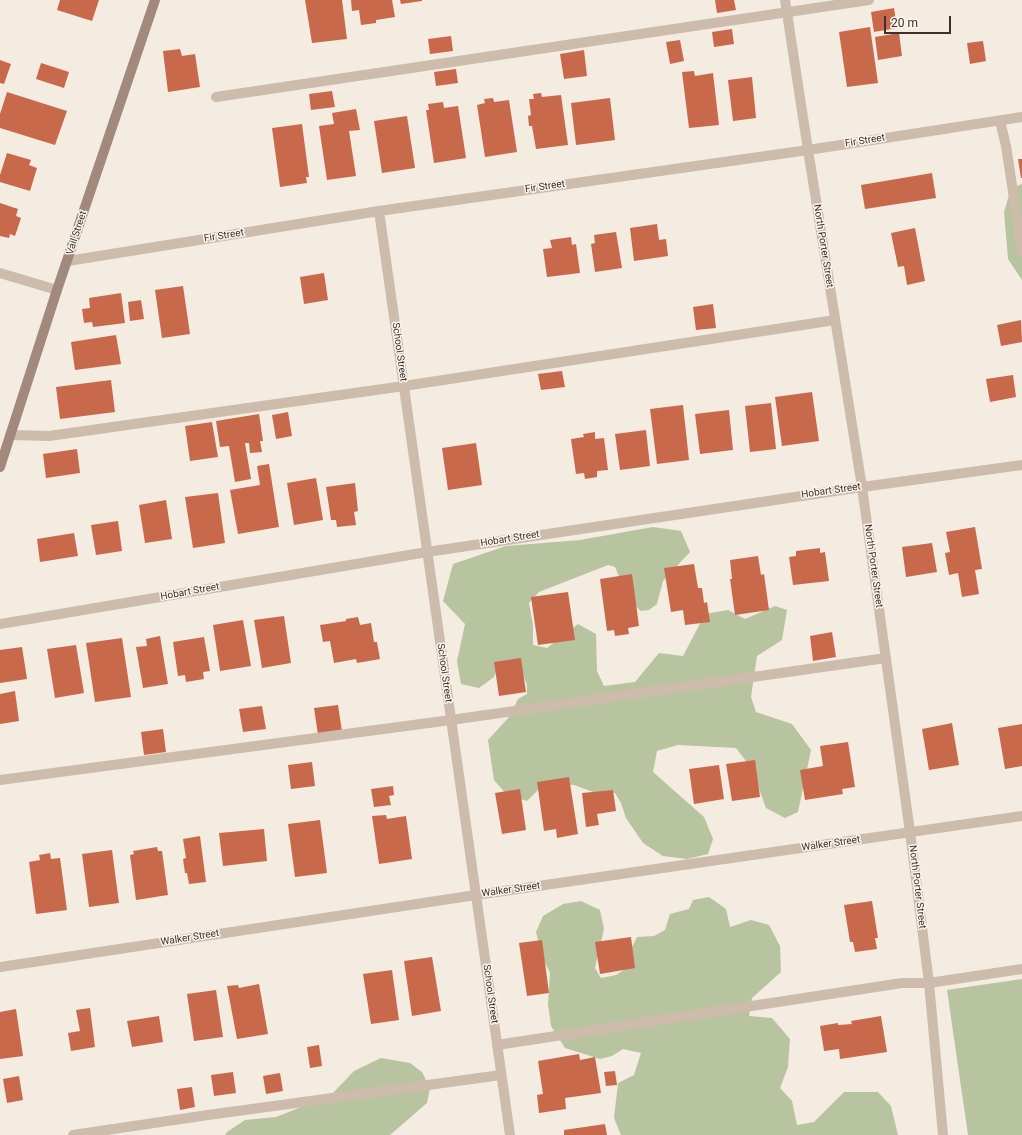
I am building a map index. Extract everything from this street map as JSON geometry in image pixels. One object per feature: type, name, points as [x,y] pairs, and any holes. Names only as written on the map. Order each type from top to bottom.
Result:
[{"type":"street","name":"Vail Street","points":[[0,464],[155,0]]},
{"type":"street","name":"North Porter Street","points":[[785,0],[862,487],[886,658],[929,983],[943,1135]]},
{"type":"street","points":[[216,97],[868,0]]},
{"type":"street","name":"Fir Street","points":[[68,261],[379,211],[808,150],[1022,117]]},
{"type":"street","points":[[1000,121],[1006,146],[1022,250]]},
{"type":"street","name":"School Street","points":[[379,211],[510,1135]]},
{"type":"street","points":[[0,273],[57,290]]},
{"type":"street","points":[[10,435],[49,436],[404,386],[835,320]]},
{"type":"street","name":"Hobart Street","points":[[0,624],[427,552],[862,487],[1022,465]]},
{"type":"street","points":[[0,780],[451,720],[886,658]]},
{"type":"street","name":"Walker Street","points":[[0,967],[476,895],[1022,816]]},
{"type":"street","points":[[497,1045],[902,983],[929,983],[1022,969]]},
{"type":"street","points":[[73,1135],[208,1114],[501,1075]]},
{"type":"green space","points":[[1022,184],[1022,280],[1008,259],[1004,212],[1009,195],[1017,186]]},
{"type":"green space","points":[[653,527],[681,531],[690,552],[663,581],[657,604],[649,610],[641,611],[629,600],[615,567],[608,565],[539,592],[529,603],[533,625],[533,645],[547,648],[578,624],[596,634],[597,671],[604,686],[635,682],[659,653],[683,656],[705,614],[728,610],[745,619],[775,606],[787,610],[782,640],[757,656],[751,697],[756,712],[792,724],[811,750],[798,812],[785,818],[766,808],[752,769],[736,748],[678,745],[657,751],[653,772],[704,817],[713,839],[708,854],[687,859],[663,856],[643,843],[626,818],[621,803],[615,793],[596,793],[574,785],[544,784],[527,801],[507,795],[494,780],[488,740],[510,716],[518,699],[527,694],[527,685],[518,661],[499,664],[494,677],[479,688],[461,684],[457,661],[465,624],[443,601],[453,564],[506,546],[580,540]]},
{"type":"green space","points":[[709,897],[726,909],[730,927],[751,920],[769,925],[780,946],[781,972],[752,998],[749,1016],[772,1018],[790,1039],[788,1067],[780,1088],[792,1101],[797,1125],[814,1122],[844,1092],[878,1092],[891,1106],[898,1135],[621,1135],[614,1118],[618,1083],[634,1075],[641,1053],[623,1049],[612,1056],[600,1059],[565,1048],[551,1026],[548,1004],[550,973],[542,956],[536,932],[543,916],[563,904],[581,901],[600,910],[604,929],[595,968],[601,978],[616,975],[628,967],[631,949],[637,937],[654,936],[665,930],[670,914],[689,909],[693,900]]},
{"type":"green space","points":[[1022,979],[1022,1135],[968,1135],[947,990]]},
{"type":"green space","points":[[381,1058],[410,1063],[422,1072],[430,1088],[427,1103],[390,1135],[225,1135],[245,1120],[276,1117],[333,1093],[354,1071]]},
{"type":"building","points":[[60,0],[99,0],[92,21],[57,10]]},
{"type":"building","points":[[305,0],[342,0],[347,39],[312,43]]},
{"type":"building","points":[[351,0],[392,0],[395,17],[376,20],[376,23],[361,25],[359,10],[352,11]]},
{"type":"building","points":[[400,0],[422,0],[422,1],[401,4]]},
{"type":"building","points":[[715,0],[734,0],[736,10],[717,13]]},
{"type":"building","points":[[894,8],[897,28],[874,32],[871,12]]},
{"type":"building","points":[[870,27],[878,83],[847,87],[839,32]]},
{"type":"building","points":[[732,29],[734,44],[714,47],[712,32]]},
{"type":"building","points":[[899,33],[902,56],[878,60],[875,37]]},
{"type":"building","points":[[451,36],[453,51],[430,54],[428,39]]},
{"type":"building","points":[[680,40],[684,61],[670,64],[666,42]]},
{"type":"building","points":[[983,41],[986,61],[970,64],[967,43]]},
{"type":"building","points":[[180,49],[182,56],[195,54],[200,87],[168,92],[163,51]]},
{"type":"building","points":[[584,50],[587,76],[564,79],[560,54]]},
{"type":"building","points":[[0,60],[11,64],[4,84],[0,83]]},
{"type":"building","points":[[41,63],[69,72],[64,88],[36,79]]},
{"type":"building","points":[[456,69],[458,83],[436,86],[434,72]]},
{"type":"building","points":[[694,71],[695,76],[713,73],[719,125],[689,128],[682,72]]},
{"type":"building","points":[[752,77],[756,118],[733,121],[728,80]]},
{"type":"building","points":[[332,91],[335,107],[311,110],[309,94]]},
{"type":"building","points":[[7,92],[67,111],[55,145],[0,128],[0,114]]},
{"type":"building","points":[[541,93],[542,97],[561,95],[568,145],[536,149],[532,126],[529,126],[528,116],[531,115],[529,99],[534,99],[533,94]]},
{"type":"building","points":[[493,98],[494,102],[509,100],[517,152],[485,157],[477,105],[485,103],[484,99]]},
{"type":"building","points":[[610,98],[615,140],[576,145],[571,103]]},
{"type":"building","points":[[443,102],[444,108],[458,106],[466,158],[434,163],[426,110],[429,110],[428,104]]},
{"type":"building","points":[[356,109],[360,130],[349,131],[356,176],[327,180],[319,126],[334,124],[332,113]]},
{"type":"building","points":[[407,116],[415,168],[382,173],[374,121]]},
{"type":"building","points":[[302,124],[309,177],[306,177],[307,183],[280,187],[272,128]]},
{"type":"building","points":[[7,153],[31,160],[29,165],[37,168],[30,191],[0,182],[0,175]]},
{"type":"building","points":[[1018,159],[1022,159],[1022,178],[1021,178]]},
{"type":"building","points":[[932,173],[936,198],[865,209],[861,185]]},
{"type":"building","points":[[0,203],[18,209],[16,216],[21,218],[15,236],[10,234],[9,238],[0,236]]},
{"type":"building","points":[[657,224],[659,240],[666,239],[668,256],[634,261],[630,228]]},
{"type":"building","points":[[915,228],[925,281],[907,285],[904,266],[898,267],[891,233]]},
{"type":"building","points":[[616,232],[622,268],[595,272],[591,244],[595,243],[594,235]]},
{"type":"building","points":[[571,237],[572,245],[576,244],[580,273],[547,277],[543,249],[552,248],[550,240]]},
{"type":"building","points":[[324,273],[328,300],[304,304],[300,277]]},
{"type":"building","points":[[183,286],[190,334],[162,338],[155,290]]},
{"type":"building","points":[[121,293],[125,323],[93,327],[92,322],[84,323],[82,309],[90,308],[89,298]]},
{"type":"building","points":[[141,300],[144,319],[130,321],[128,302]]},
{"type":"building","points":[[713,304],[716,328],[696,330],[693,307]]},
{"type":"building","points":[[1021,320],[1022,342],[1001,346],[997,325]]},
{"type":"building","points":[[116,335],[121,364],[75,370],[71,342]]},
{"type":"building","points":[[562,371],[565,387],[541,390],[538,374]]},
{"type":"building","points":[[1013,375],[1016,397],[990,402],[986,379]]},
{"type":"building","points":[[111,380],[115,412],[60,419],[56,387]]},
{"type":"building","points":[[812,392],[819,441],[782,446],[775,397]]},
{"type":"building","points":[[771,403],[776,449],[750,452],[745,406]]},
{"type":"building","points":[[683,405],[689,460],[657,464],[650,409]]},
{"type":"building","points":[[729,410],[733,450],[700,454],[695,414]]},
{"type":"building","points":[[288,412],[292,436],[276,439],[272,415]]},
{"type":"building","points":[[259,414],[263,441],[260,441],[262,452],[250,453],[249,443],[245,443],[251,479],[235,482],[229,446],[220,447],[216,421]]},
{"type":"building","points":[[212,422],[218,457],[190,461],[185,426]]},
{"type":"building","points":[[646,430],[650,466],[620,470],[615,434]]},
{"type":"building","points":[[595,432],[595,439],[604,438],[608,470],[597,471],[597,477],[585,479],[584,473],[576,474],[571,439],[584,437],[583,434]]},
{"type":"building","points":[[476,443],[482,485],[448,490],[442,448]]},
{"type":"building","points":[[77,449],[80,473],[46,478],[43,454]]},
{"type":"building","points":[[269,464],[279,527],[238,534],[230,490],[260,485],[257,466]]},
{"type":"building","points":[[316,478],[323,520],[294,525],[287,483]]},
{"type":"building","points":[[355,483],[358,511],[354,512],[356,525],[337,527],[336,520],[331,520],[326,487]]},
{"type":"building","points":[[218,493],[225,543],[193,548],[185,497]]},
{"type":"building","points":[[166,500],[172,539],[145,543],[139,505]]},
{"type":"building","points":[[118,521],[122,551],[96,555],[91,525]]},
{"type":"building","points":[[975,527],[982,569],[975,570],[979,594],[962,597],[958,573],[949,575],[945,553],[950,552],[946,532]]},
{"type":"building","points":[[74,533],[78,556],[40,562],[37,539]]},
{"type":"building","points":[[932,543],[937,572],[906,577],[902,547]]},
{"type":"building","points":[[820,548],[820,553],[825,552],[829,581],[793,585],[789,557],[796,556],[796,551]]},
{"type":"building","points":[[758,556],[761,575],[764,574],[769,610],[735,615],[730,579],[732,579],[730,560]]},
{"type":"building","points":[[694,564],[698,588],[702,588],[704,603],[707,602],[710,622],[685,625],[683,610],[671,612],[664,568]]},
{"type":"building","points":[[632,574],[639,626],[628,628],[629,634],[615,636],[614,630],[607,631],[600,579]]},
{"type":"building","points":[[568,592],[575,640],[538,645],[531,597]]},
{"type":"building","points":[[284,616],[291,663],[262,668],[254,620]]},
{"type":"building","points":[[358,617],[360,625],[371,623],[374,642],[377,642],[380,659],[357,663],[356,659],[334,663],[330,641],[323,642],[320,625],[346,621],[346,619]]},
{"type":"building","points":[[243,620],[251,666],[220,671],[213,625]]},
{"type":"building","points":[[832,632],[836,657],[813,661],[810,636]]},
{"type":"building","points":[[160,636],[168,684],[143,688],[136,647],[147,646],[146,639]]},
{"type":"building","points":[[204,637],[210,671],[203,672],[204,679],[186,682],[185,675],[178,676],[173,642]]},
{"type":"building","points":[[122,638],[131,697],[95,702],[86,643]]},
{"type":"building","points":[[76,645],[84,693],[55,698],[47,649]]},
{"type":"building","points":[[22,647],[27,679],[0,683],[0,650]]},
{"type":"building","points":[[521,658],[526,692],[499,696],[494,662]]},
{"type":"building","points":[[15,691],[19,721],[0,724],[0,694]]},
{"type":"building","points":[[338,705],[342,731],[318,735],[314,708]]},
{"type":"building","points":[[262,706],[266,729],[243,732],[239,709]]},
{"type":"building","points":[[952,723],[959,765],[929,770],[922,729]]},
{"type":"building","points":[[1022,724],[1022,766],[1005,769],[998,728]]},
{"type":"building","points":[[163,729],[166,752],[144,755],[141,732]]},
{"type":"building","points":[[848,742],[855,787],[842,789],[843,794],[805,800],[800,770],[823,766],[820,746]]},
{"type":"building","points":[[755,760],[760,797],[732,801],[726,764]]},
{"type":"building","points":[[312,762],[315,786],[291,789],[288,765]]},
{"type":"building","points":[[719,765],[724,799],[694,804],[689,769]]},
{"type":"building","points":[[569,777],[578,834],[557,838],[556,829],[544,831],[537,782]]},
{"type":"building","points":[[393,786],[394,795],[389,796],[391,805],[374,807],[371,789]]},
{"type":"building","points":[[520,789],[526,830],[502,834],[495,793]]},
{"type":"building","points":[[613,790],[616,811],[597,814],[599,825],[586,827],[582,793]]},
{"type":"building","points":[[386,815],[387,819],[406,816],[412,859],[379,864],[372,816]]},
{"type":"building","points":[[320,820],[327,873],[295,877],[288,824]]},
{"type":"building","points":[[264,829],[267,861],[223,866],[219,833]]},
{"type":"building","points":[[200,836],[206,882],[189,884],[187,873],[185,873],[183,859],[186,858],[183,839]]},
{"type":"building","points":[[157,847],[158,851],[162,851],[168,895],[136,900],[130,855],[134,854],[133,851]]},
{"type":"building","points":[[112,850],[119,903],[89,907],[82,854]]},
{"type":"building","points":[[50,853],[51,859],[60,858],[67,910],[36,914],[29,862],[40,860],[39,855]]},
{"type":"building","points":[[872,901],[878,938],[875,938],[877,949],[855,952],[853,942],[850,942],[844,905]]},
{"type":"building","points":[[631,937],[635,968],[600,974],[595,942]]},
{"type":"building","points":[[542,940],[549,993],[527,996],[519,943]]},
{"type":"building","points":[[432,957],[441,1011],[412,1016],[404,961]]},
{"type":"building","points":[[392,970],[399,1020],[371,1024],[363,974]]},
{"type":"building","points":[[259,984],[268,1034],[237,1039],[227,986],[238,985],[239,988]]},
{"type":"building","points":[[216,990],[223,1037],[194,1041],[187,994]]},
{"type":"building","points":[[90,1008],[95,1047],[71,1051],[68,1033],[80,1031],[76,1010]]},
{"type":"building","points":[[16,1009],[23,1056],[0,1059],[0,1012]]},
{"type":"building","points":[[159,1016],[163,1042],[132,1047],[127,1021]]},
{"type":"building","points":[[881,1016],[887,1052],[840,1059],[839,1049],[824,1051],[820,1026],[838,1023],[838,1025],[852,1024],[851,1021]]},
{"type":"building","points":[[319,1045],[322,1066],[310,1068],[307,1047]]},
{"type":"building","points":[[579,1054],[580,1060],[595,1057],[601,1093],[565,1098],[566,1109],[539,1113],[537,1095],[543,1094],[538,1061]]},
{"type":"building","points":[[615,1071],[617,1085],[606,1086],[604,1072]]},
{"type":"building","points":[[233,1072],[236,1093],[214,1096],[211,1075]]},
{"type":"building","points":[[280,1073],[283,1091],[266,1094],[263,1076]]},
{"type":"building","points":[[19,1076],[23,1100],[7,1103],[3,1079]]},
{"type":"building","points":[[192,1087],[195,1107],[180,1110],[177,1089]]},
{"type":"building","points":[[605,1124],[607,1135],[564,1135],[564,1130]]}]
